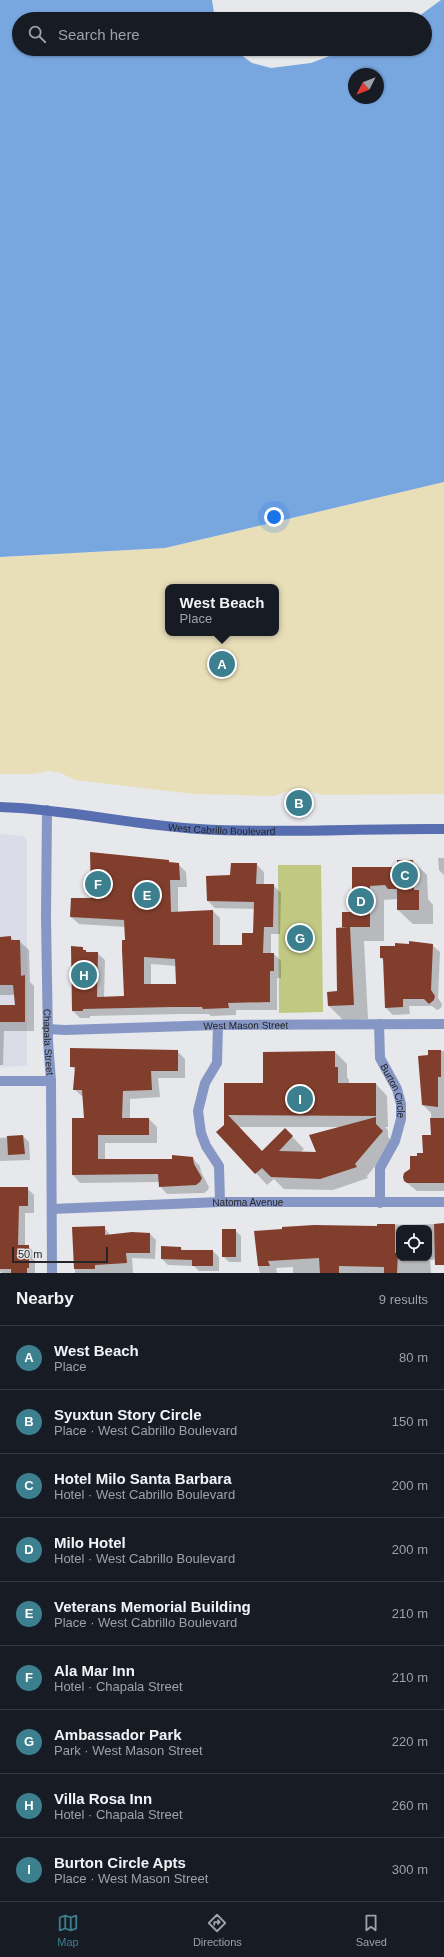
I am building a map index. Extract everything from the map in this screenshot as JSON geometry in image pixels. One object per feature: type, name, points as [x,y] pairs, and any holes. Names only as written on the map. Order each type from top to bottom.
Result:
[{"type":"main road","name":"West Cabrillo Boulevard","points":[[0,807],[47,810],[151,825],[199,829],[444,828]]},
{"type":"street","name":"Chapala Street","points":[[47,810],[46,917],[48,1029],[51,1081],[52,1273]]},
{"type":"street","name":"Burton Circle","points":[[378,1024],[380,1058],[397,1089],[401,1104],[401,1119],[395,1141],[380,1168],[380,1203]]},
{"type":"street","name":"West Mason Street","points":[[48,1029],[65,1030],[218,1025],[444,1024]]},
{"type":"street","points":[[218,1025],[217,1063],[205,1083],[198,1111],[201,1133],[206,1146],[219,1166],[220,1202]]},
{"type":"street","points":[[0,1081],[51,1081]]},
{"type":"street","name":"Natoma Avenue","points":[[52,1209],[220,1202],[444,1202]]},
{"type":"shaded area","points":[[0,834],[24,836],[27,840],[27,1066],[0,1067]]},
{"type":"green space","points":[[278,865],[321,865],[323,1012],[279,1013]]},
{"type":"sand","points":[[444,482],[444,794],[321,795],[306,790],[288,791],[274,796],[194,794],[75,780],[61,773],[48,771],[32,774],[0,774],[0,557],[165,548]]},
{"type":"water","points":[[0,0],[212,0],[214,12],[12,12],[12,56],[242,56],[252,63],[271,68],[311,63],[330,56],[432,56],[432,12],[425,12],[441,0],[444,0],[444,482],[165,548],[0,557]]},
{"type":"building","points":[[90,852],[169,860],[169,862],[179,863],[180,880],[170,880],[171,912],[213,910],[213,945],[242,945],[242,933],[253,933],[254,902],[207,901],[206,876],[230,875],[231,863],[257,863],[256,884],[274,884],[273,927],[264,927],[263,953],[274,953],[274,971],[270,971],[270,1002],[228,1003],[229,1008],[203,1009],[202,1007],[171,1007],[83,1009],[83,1011],[72,1011],[71,946],[83,947],[83,950],[86,950],[86,952],[98,952],[97,997],[124,996],[122,940],[125,940],[124,920],[70,917],[71,898],[91,898]],"holes":[[[144,957],[175,959],[176,984],[144,984]]]},
{"type":"building","points":[[397,860],[413,860],[414,890],[419,890],[419,910],[397,910],[397,889],[388,889],[385,885],[370,886],[370,927],[350,927],[354,1005],[328,1006],[327,992],[337,991],[336,928],[348,927],[342,927],[342,912],[352,912],[352,867],[397,867]]},
{"type":"building","points":[[11,936],[11,940],[20,940],[21,976],[25,975],[25,1022],[0,1022],[0,1005],[15,1005],[13,985],[0,985],[0,937]]},
{"type":"building","points":[[409,941],[433,944],[431,990],[435,996],[434,1000],[429,1004],[424,999],[403,999],[403,1007],[385,1008],[383,958],[380,958],[380,946],[395,946],[395,943],[409,944]]},
{"type":"building","points":[[70,1048],[178,1050],[178,1071],[151,1071],[152,1090],[123,1091],[122,1118],[149,1118],[149,1135],[98,1135],[98,1159],[172,1159],[172,1155],[193,1157],[194,1164],[202,1178],[200,1182],[196,1185],[159,1187],[158,1174],[72,1175],[72,1118],[84,1118],[82,1090],[73,1090],[75,1067],[70,1067]]},
{"type":"building","points":[[428,1050],[441,1050],[441,1077],[438,1077],[438,1107],[422,1105],[418,1056],[428,1055]]},
{"type":"building","points":[[335,1051],[335,1067],[338,1067],[338,1083],[376,1083],[376,1116],[228,1115],[262,1151],[285,1128],[293,1136],[279,1151],[316,1152],[309,1135],[376,1117],[376,1124],[383,1131],[355,1164],[357,1167],[320,1179],[271,1177],[262,1168],[255,1174],[216,1132],[224,1125],[224,1083],[263,1083],[263,1052]]},
{"type":"building","points":[[430,1118],[444,1118],[444,1183],[407,1183],[404,1181],[403,1177],[404,1173],[410,1169],[410,1156],[417,1156],[417,1153],[423,1153],[422,1135],[431,1135]]},
{"type":"building","points":[[23,1135],[25,1154],[8,1155],[7,1136]]},
{"type":"building","points":[[0,1187],[28,1187],[28,1206],[19,1206],[18,1245],[29,1245],[29,1268],[27,1268],[27,1273],[11,1273],[11,1269],[0,1269]]},
{"type":"building","points":[[444,1223],[444,1265],[435,1265],[434,1224]]},
{"type":"building","points":[[377,1224],[395,1224],[397,1273],[384,1273],[384,1267],[339,1266],[339,1273],[320,1273],[319,1258],[268,1261],[270,1266],[258,1266],[254,1231],[314,1225],[377,1226]]},
{"type":"building","points":[[105,1226],[105,1235],[132,1232],[150,1233],[150,1253],[126,1253],[127,1263],[95,1265],[95,1269],[74,1269],[72,1227]]},
{"type":"building","points":[[222,1229],[236,1229],[236,1257],[222,1257]]},
{"type":"building","points":[[161,1246],[181,1247],[181,1250],[213,1250],[213,1266],[192,1266],[192,1260],[161,1259]]},
{"type":"place","name":"West Beach","points":[[222,664]]},
{"type":"place","name":"Syuxtun Story Circle","points":[[299,803]]},
{"type":"place","name":"Hotel Milo Santa Barbara","points":[[405,875]]},
{"type":"place","name":"Ala Mar Inn","points":[[98,884]]},
{"type":"place","name":"Veterans Memorial Building","points":[[147,895]]},
{"type":"place","name":"Milo Hotel","points":[[361,901]]},
{"type":"place","name":"Ambassador Park","points":[[300,938]]},
{"type":"place","name":"Villa Rosa Inn","points":[[84,975]]},
{"type":"place","name":"Burton Circle Apts","points":[[300,1099]]}]
